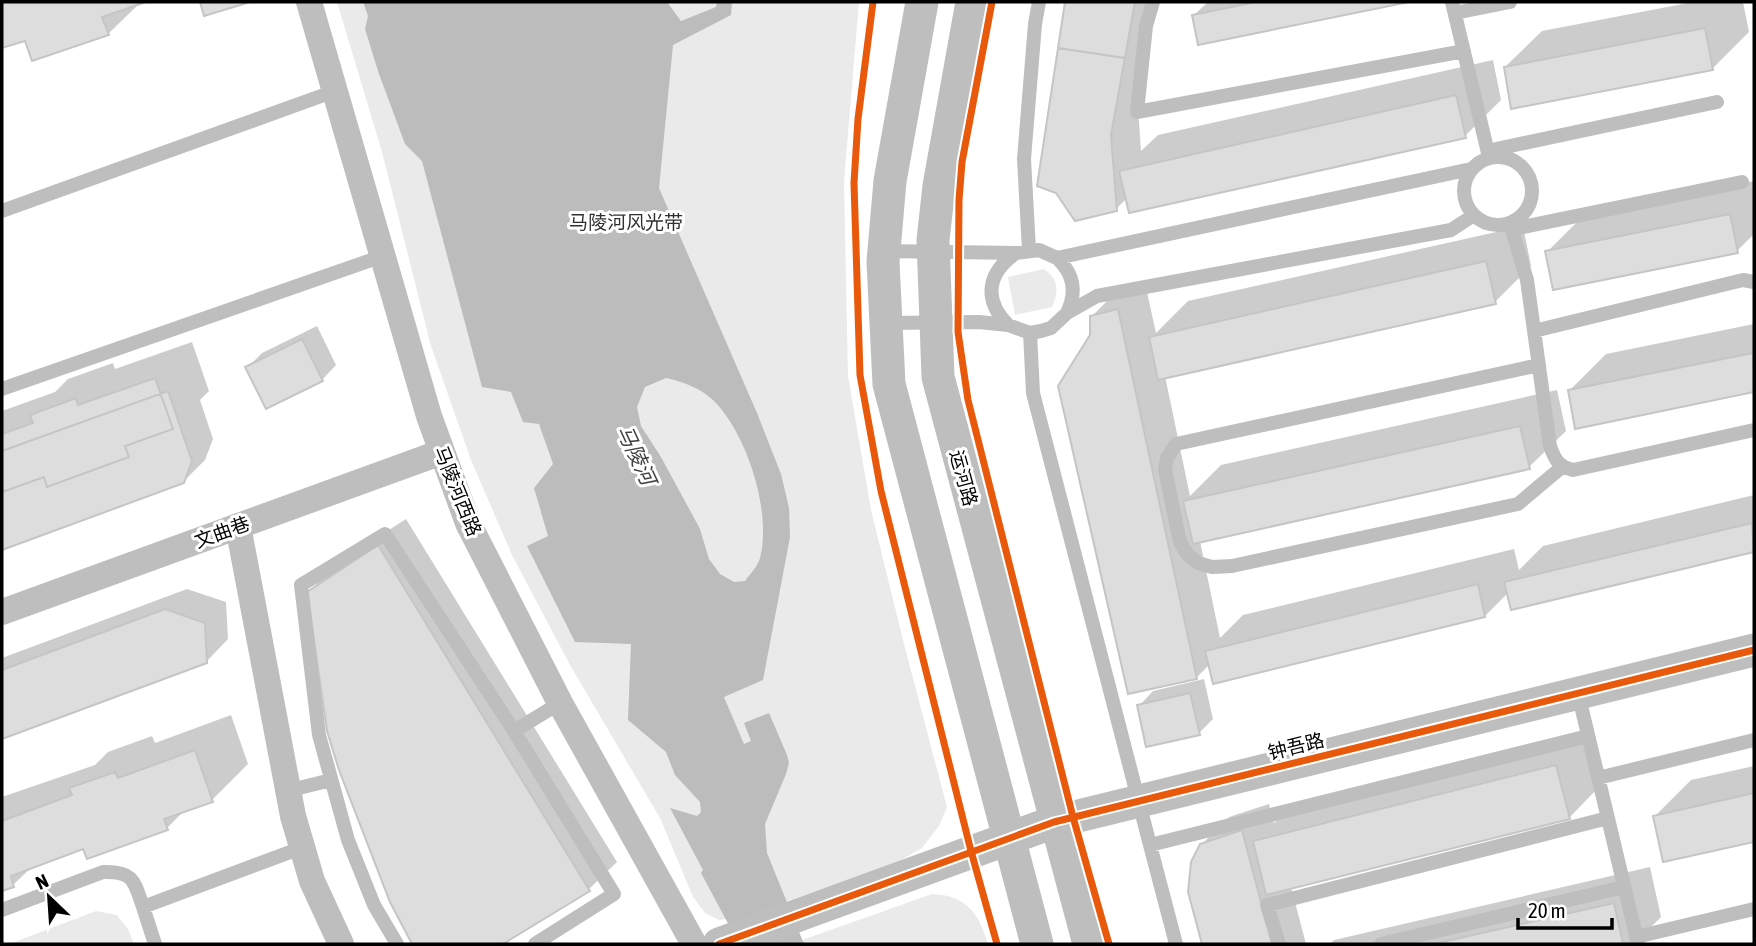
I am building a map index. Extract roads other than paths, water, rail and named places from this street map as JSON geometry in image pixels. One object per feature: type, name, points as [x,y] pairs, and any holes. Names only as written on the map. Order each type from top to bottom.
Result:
[{"type":"street","name":"马陵河西路","points":[[309,2],[429,416],[468,523],[560,703],[694,944]]},
{"type":"street","points":[[922,2],[890,181],[884,251],[889,384],[1037,944]]},
{"type":"street","name":"运河路","points":[[972,2],[939,186],[932,251],[938,377],[1088,944]]},
{"type":"street","name":"文曲巷","points":[[2,612],[442,452]]},
{"type":"street","points":[[238,526],[287,791],[312,881],[341,944]]},
{"type":"street","name":"钟吾路","points":[[723,943],[1054,822],[1754,650]]},
{"type":"lane","points":[[1022,252],[1024,159],[1039,2]]},
{"type":"lane","points":[[1153,2],[1146,26],[1137,112],[1464,51]]},
{"type":"lane","points":[[1489,157],[1454,7],[1510,2]]},
{"type":"lane","points":[[2,211],[335,91]]},
{"type":"lane","points":[[1057,258],[1471,169],[1496,149],[1717,102]]},
{"type":"lane","points":[[1471,169],[1463,189],[1465,200],[1474,215],[1486,223],[1510,223],[1527,210],[1531,200],[1530,176],[1513,160],[1502,156],[1489,157]]},
{"type":"lane","points":[[1510,223],[1518,228],[1742,182]]},
{"type":"lane","points":[[886,323],[979,322],[1009,325],[1030,332],[1051,328],[1067,313],[1097,296],[1451,230],[1474,215]]},
{"type":"lane","points":[[1510,223],[1527,279],[1550,446],[1555,460],[1562,467],[1573,470],[1754,430]]},
{"type":"lane","points":[[884,251],[1039,250],[1057,258],[1066,266],[1074,290],[1073,302],[1067,313]]},
{"type":"lane","points":[[1009,325],[994,306],[992,282],[1004,261],[1022,252]]},
{"type":"lane","points":[[2,389],[383,256]]},
{"type":"lane","points":[[1534,331],[1743,280],[1754,282]]},
{"type":"lane","points":[[1030,332],[1033,393],[1176,944]]},
{"type":"lane","points":[[1539,365],[1176,444],[1167,458],[1165,470],[1180,542],[1188,555],[1198,563],[1212,567],[1232,566],[1518,503],[1562,467]]},
{"type":"lane","points":[[397,944],[374,905],[348,840],[331,780],[319,735],[301,585],[385,534],[514,731],[614,894],[535,944]]},
{"type":"lane","points":[[1577,693],[1637,941],[1754,909]]},
{"type":"lane","points":[[514,731],[560,703]]},
{"type":"lane","points":[[1150,845],[1588,736]]},
{"type":"lane","points":[[1598,778],[1754,740]]},
{"type":"lane","points":[[287,791],[331,780]]},
{"type":"lane","points":[[1279,944],[1267,905],[1608,818]]},
{"type":"lane","points":[[143,907],[302,848]]},
{"type":"lane","points":[[2,910],[103,872],[118,872],[129,875],[135,883],[155,944]]},
{"type":"lane","points":[[1381,944],[1624,887]]},
{"type":"water","name":"马陵河","points":[[363,2],[667,2],[681,21],[716,7],[717,2],[732,2],[731,15],[673,45],[659,188],[757,413],[781,474],[789,508],[790,537],[763,680],[724,697],[744,744],[751,741],[744,723],[769,713],[787,755],[789,763],[786,774],[765,824],[767,853],[804,944],[739,944],[670,808],[697,816],[701,812],[700,802],[675,775],[666,752],[628,720],[631,644],[575,642],[527,546],[548,536],[534,488],[553,464],[539,424],[523,422],[511,392],[482,387],[422,161],[405,144],[365,29],[368,16]],"holes":[[[666,378],[698,389],[709,396],[726,415],[746,453],[759,497],[763,539],[759,561],[745,581],[734,582],[720,574],[709,559],[700,529],[641,426],[637,407],[645,387]]]},
{"type":"park label","name":"马陵河风光带","points":[[626,222]]}]
